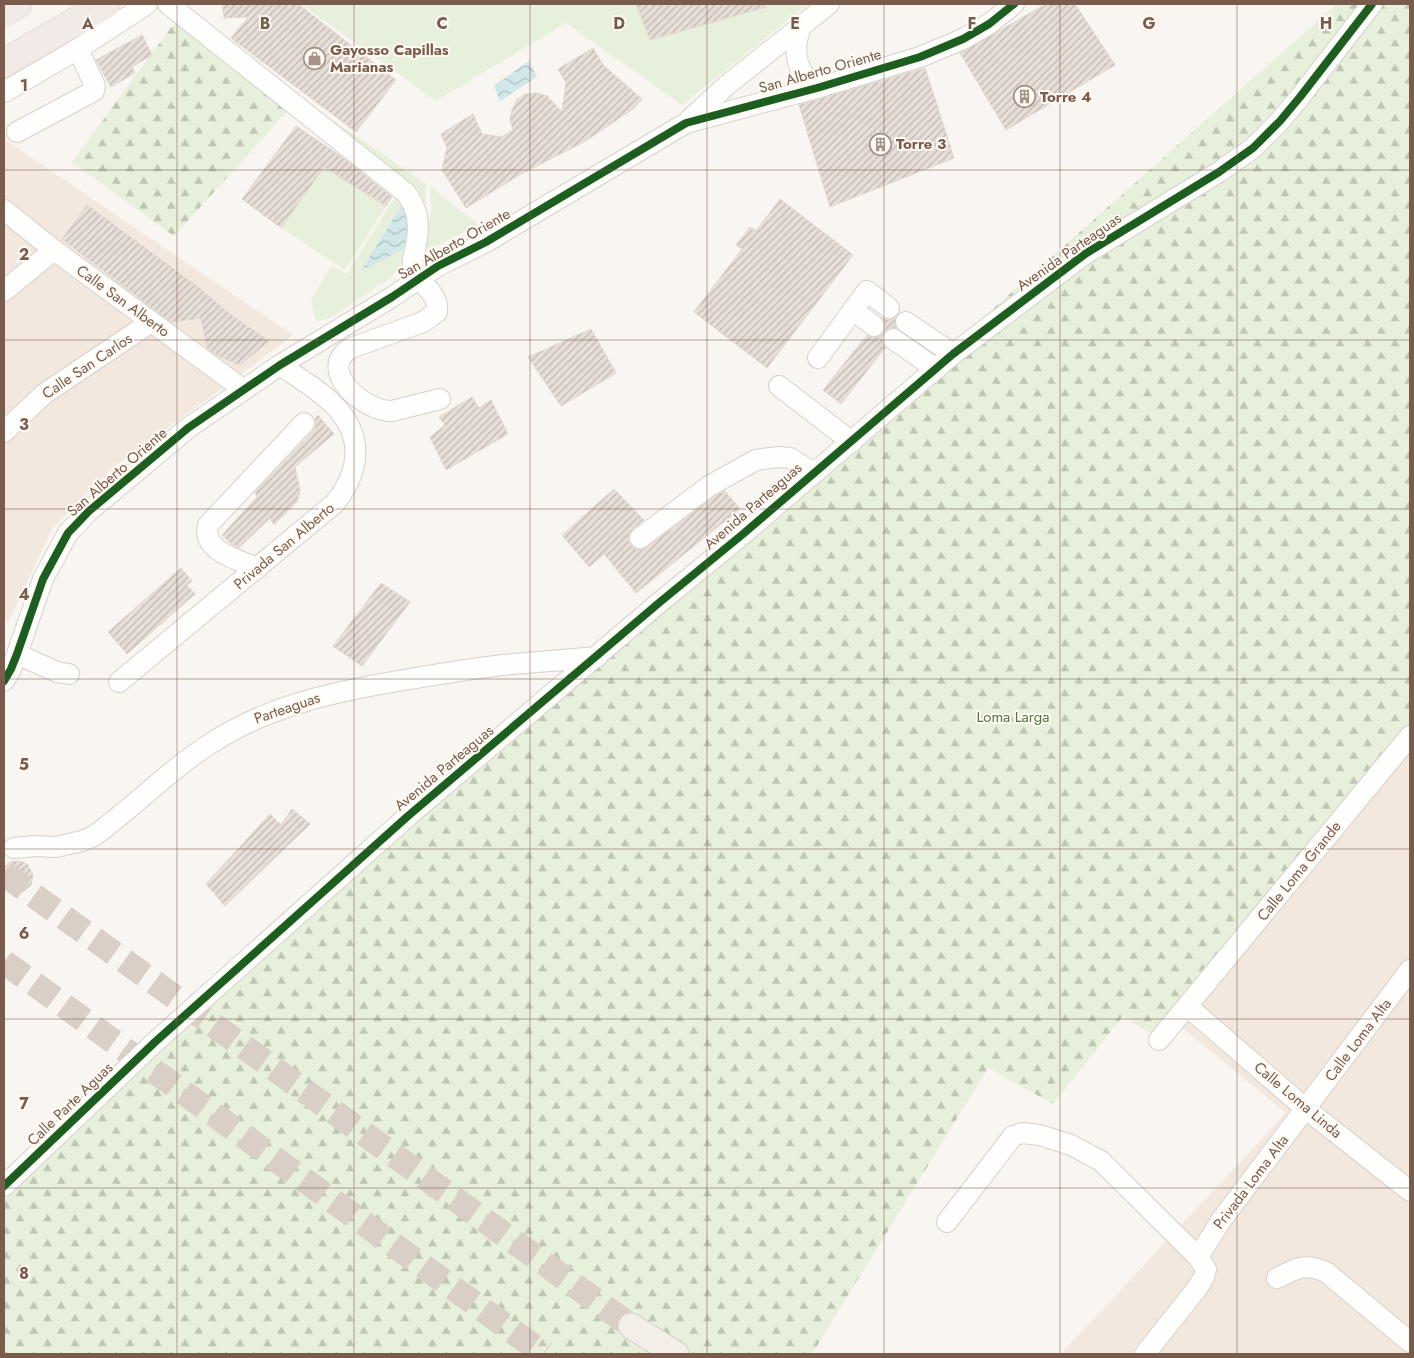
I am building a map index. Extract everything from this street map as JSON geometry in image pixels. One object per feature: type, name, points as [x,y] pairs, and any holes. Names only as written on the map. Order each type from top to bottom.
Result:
[{"type":"highway","points":[[4,12],[18,4]]},
{"type":"highway","points":[[4,63],[106,4]]},
{"type":"main road","points":[[631,1326],[676,1354]]},
{"type":"street","points":[[4,92],[78,49],[148,4]]},
{"type":"street","points":[[168,4],[406,193],[414,204],[418,225],[413,263],[419,278],[436,300],[437,309],[434,316],[424,322],[345,351],[338,365],[338,373],[343,383],[364,403],[385,412],[392,412],[440,399]]},
{"type":"street","points":[[686,123],[734,80],[829,4]]},
{"type":"street","name":"San Alberto Oriente","points":[[4,681],[11,670],[43,579],[68,533],[89,511],[188,428],[280,365],[419,278],[486,242],[686,123],[817,88],[920,57],[963,39],[989,24],[1014,4]]},
{"type":"street","name":"Avenida Parteaguas","points":[[156,1042],[408,816],[852,442],[953,354],[1085,254],[1219,172],[1253,148],[1280,121],[1300,97],[1372,4]]},
{"type":"street","points":[[800,29],[796,40],[796,58],[806,80],[817,88]]},
{"type":"street","points":[[17,132],[94,90],[95,86],[78,49]]},
{"type":"street","name":"Calle San Alberto","points":[[4,210],[54,250],[244,390]]},
{"type":"street","points":[[4,291],[54,250]]},
{"type":"street","points":[[818,358],[867,291],[889,308]]},
{"type":"street","points":[[853,310],[874,326]]},
{"type":"street","name":"Calle San Carlos","points":[[4,432],[44,394],[152,322]]},
{"type":"street","points":[[906,322],[953,354]]},
{"type":"street","points":[[893,339],[936,369]]},
{"type":"street","name":"Privada San Alberto","points":[[119,682],[335,504],[352,479],[356,463],[354,441],[342,414],[332,402],[280,365]]},
{"type":"street","points":[[779,386],[852,442]]},
{"type":"street","points":[[258,568],[222,553],[210,542],[206,532],[208,525],[304,423]]},
{"type":"street","points":[[640,538],[710,486],[756,460],[778,457],[790,458],[814,473]]},
{"type":"street","points":[[17,654],[57,672],[69,674]]},
{"type":"street","name":"Parteaguas","points":[[14,848],[56,847],[94,836],[174,770],[213,742],[253,719],[293,704],[337,692],[416,678],[502,665],[597,657]]},
{"type":"street","name":"Calle Loma Grande","points":[[1159,1040],[1409,739]]},
{"type":"street","name":"Calle Loma Alta","points":[[1306,1109],[1410,970]]},
{"type":"street","name":"Calle Loma Linda","points":[[1187,1006],[1306,1109],[1408,1185]]},
{"type":"street","name":"Calle Parte Aguas","points":[[4,1186],[156,1042]]},
{"type":"street","name":"Privada Loma Alta","points":[[1198,1258],[1222,1219],[1306,1109]]},
{"type":"street","points":[[947,1222],[1013,1136],[1029,1133],[1071,1145],[1101,1161],[1198,1258],[1206,1269],[1204,1277],[1145,1354]]},
{"type":"street","points":[[1277,1278],[1302,1266],[1326,1272],[1410,1342]]},
{"type":"shaded area","points":[[4,139],[293,335],[112,468],[52,529],[8,623],[4,621]]},
{"type":"shaded area","points":[[1410,725],[1410,1354],[1061,1354],[1286,1113],[1174,1021]]},
{"type":"green space","points":[[301,4],[636,4],[650,40],[747,12],[762,4],[808,4],[682,105],[566,23],[436,101]]},
{"type":"green space","name":"Loma Larga","points":[[1337,4],[1410,4],[1410,736],[1159,1040],[1123,1016],[1053,1104],[988,1068],[812,1354],[4,1354],[4,1191],[210,1003]]},
{"type":"green space","points":[[181,14],[292,106],[174,236],[72,162]]},
{"type":"green space","points":[[309,104],[426,184],[425,213],[412,253],[389,279],[330,318],[316,322],[311,300],[331,266],[347,274],[399,191],[298,121]]},
{"type":"green space","points":[[324,167],[386,206],[345,270],[281,228]]},
{"type":"green space","points":[[430,186],[479,225],[422,253],[431,210]]},
{"type":"water","points":[[529,61],[537,77],[500,101],[494,86]]},
{"type":"water","points":[[406,198],[415,212],[402,250],[361,271]]},
{"type":"building","name":"Gayosso Capillas Marianas","points":[[222,4],[298,4],[396,80],[356,132],[231,38],[248,17],[224,18]]},
{"type":"building","points":[[636,4],[765,4],[766,7],[650,40]]},
{"type":"building","name":"Torre 4","points":[[1046,4],[1075,4],[1115,65],[1006,130],[960,53]]},
{"type":"building","points":[[142,35],[152,55],[132,67],[135,73],[111,87],[96,60]]},
{"type":"building","points":[[593,48],[603,65],[642,99],[633,109],[584,142],[521,174],[466,208],[442,170],[447,147],[441,134],[473,114],[482,134],[501,137],[513,130],[510,120],[512,110],[517,99],[526,94],[536,93],[547,96],[562,112],[566,83],[558,69]]},
{"type":"building","name":"Torre 3","points":[[925,68],[954,158],[830,207],[799,105]]},
{"type":"building","points":[[296,126],[342,157],[392,197],[386,206],[324,167],[281,228],[242,199]]},
{"type":"building","points":[[780,199],[853,255],[767,368],[694,312],[742,249],[736,245],[750,227],[756,231]]},
{"type":"building","points":[[87,205],[198,287],[230,314],[269,341],[240,365],[218,356],[207,348],[201,318],[171,322],[62,239]]},
{"type":"building","points":[[882,318],[888,320],[895,318],[896,328],[888,328],[884,331],[885,322]]},
{"type":"building","points":[[591,329],[616,373],[561,406],[528,357]]},
{"type":"building","points":[[883,334],[882,344],[885,348],[841,404],[823,390],[867,335],[873,338]]},
{"type":"building","points":[[472,397],[479,408],[491,400],[508,434],[446,470],[430,437],[445,425],[439,417]]},
{"type":"building","points":[[318,415],[334,434],[295,467],[300,490],[297,502],[274,525],[270,518],[239,548],[230,543],[222,535],[257,497],[255,492],[313,431],[316,425],[315,419]]},
{"type":"building","points":[[614,489],[644,520],[633,529],[628,539],[630,545],[642,550],[715,496],[725,491],[740,509],[636,593],[604,554],[589,567],[562,535]]},
{"type":"building","points":[[181,568],[192,581],[187,585],[195,594],[127,654],[108,632]]},
{"type":"building","points":[[381,583],[410,602],[362,666],[333,646]]},
{"type":"building","points":[[292,809],[310,824],[225,906],[206,884],[270,814],[281,825]]},
{"type":"building","points":[[12,861],[23,862],[28,865],[33,875],[31,885],[23,892],[18,893],[4,888],[4,867]]},
{"type":"tunnel","points":[[4,874],[631,1326]]},
{"type":"tunnel","points":[[4,962],[544,1354]]},
{"type":"cycle path","points":[[4,681],[17,654],[43,579],[68,533],[89,511],[188,428],[280,365],[392,297],[438,266],[486,242],[686,123],[817,88],[920,57],[963,39],[989,24],[1014,4]]},
{"type":"cycle path","points":[[4,1186],[155,1042],[408,816],[743,534],[953,354],[1085,254],[1219,172],[1253,148],[1280,121],[1300,97],[1372,4]]},
{"type":"place","name":"Gayosso Capillas Marianas","points":[[314,59]]},
{"type":"place","name":"Torre 4","points":[[1024,97]]},
{"type":"place","name":"Torre 3","points":[[880,144]]}]
